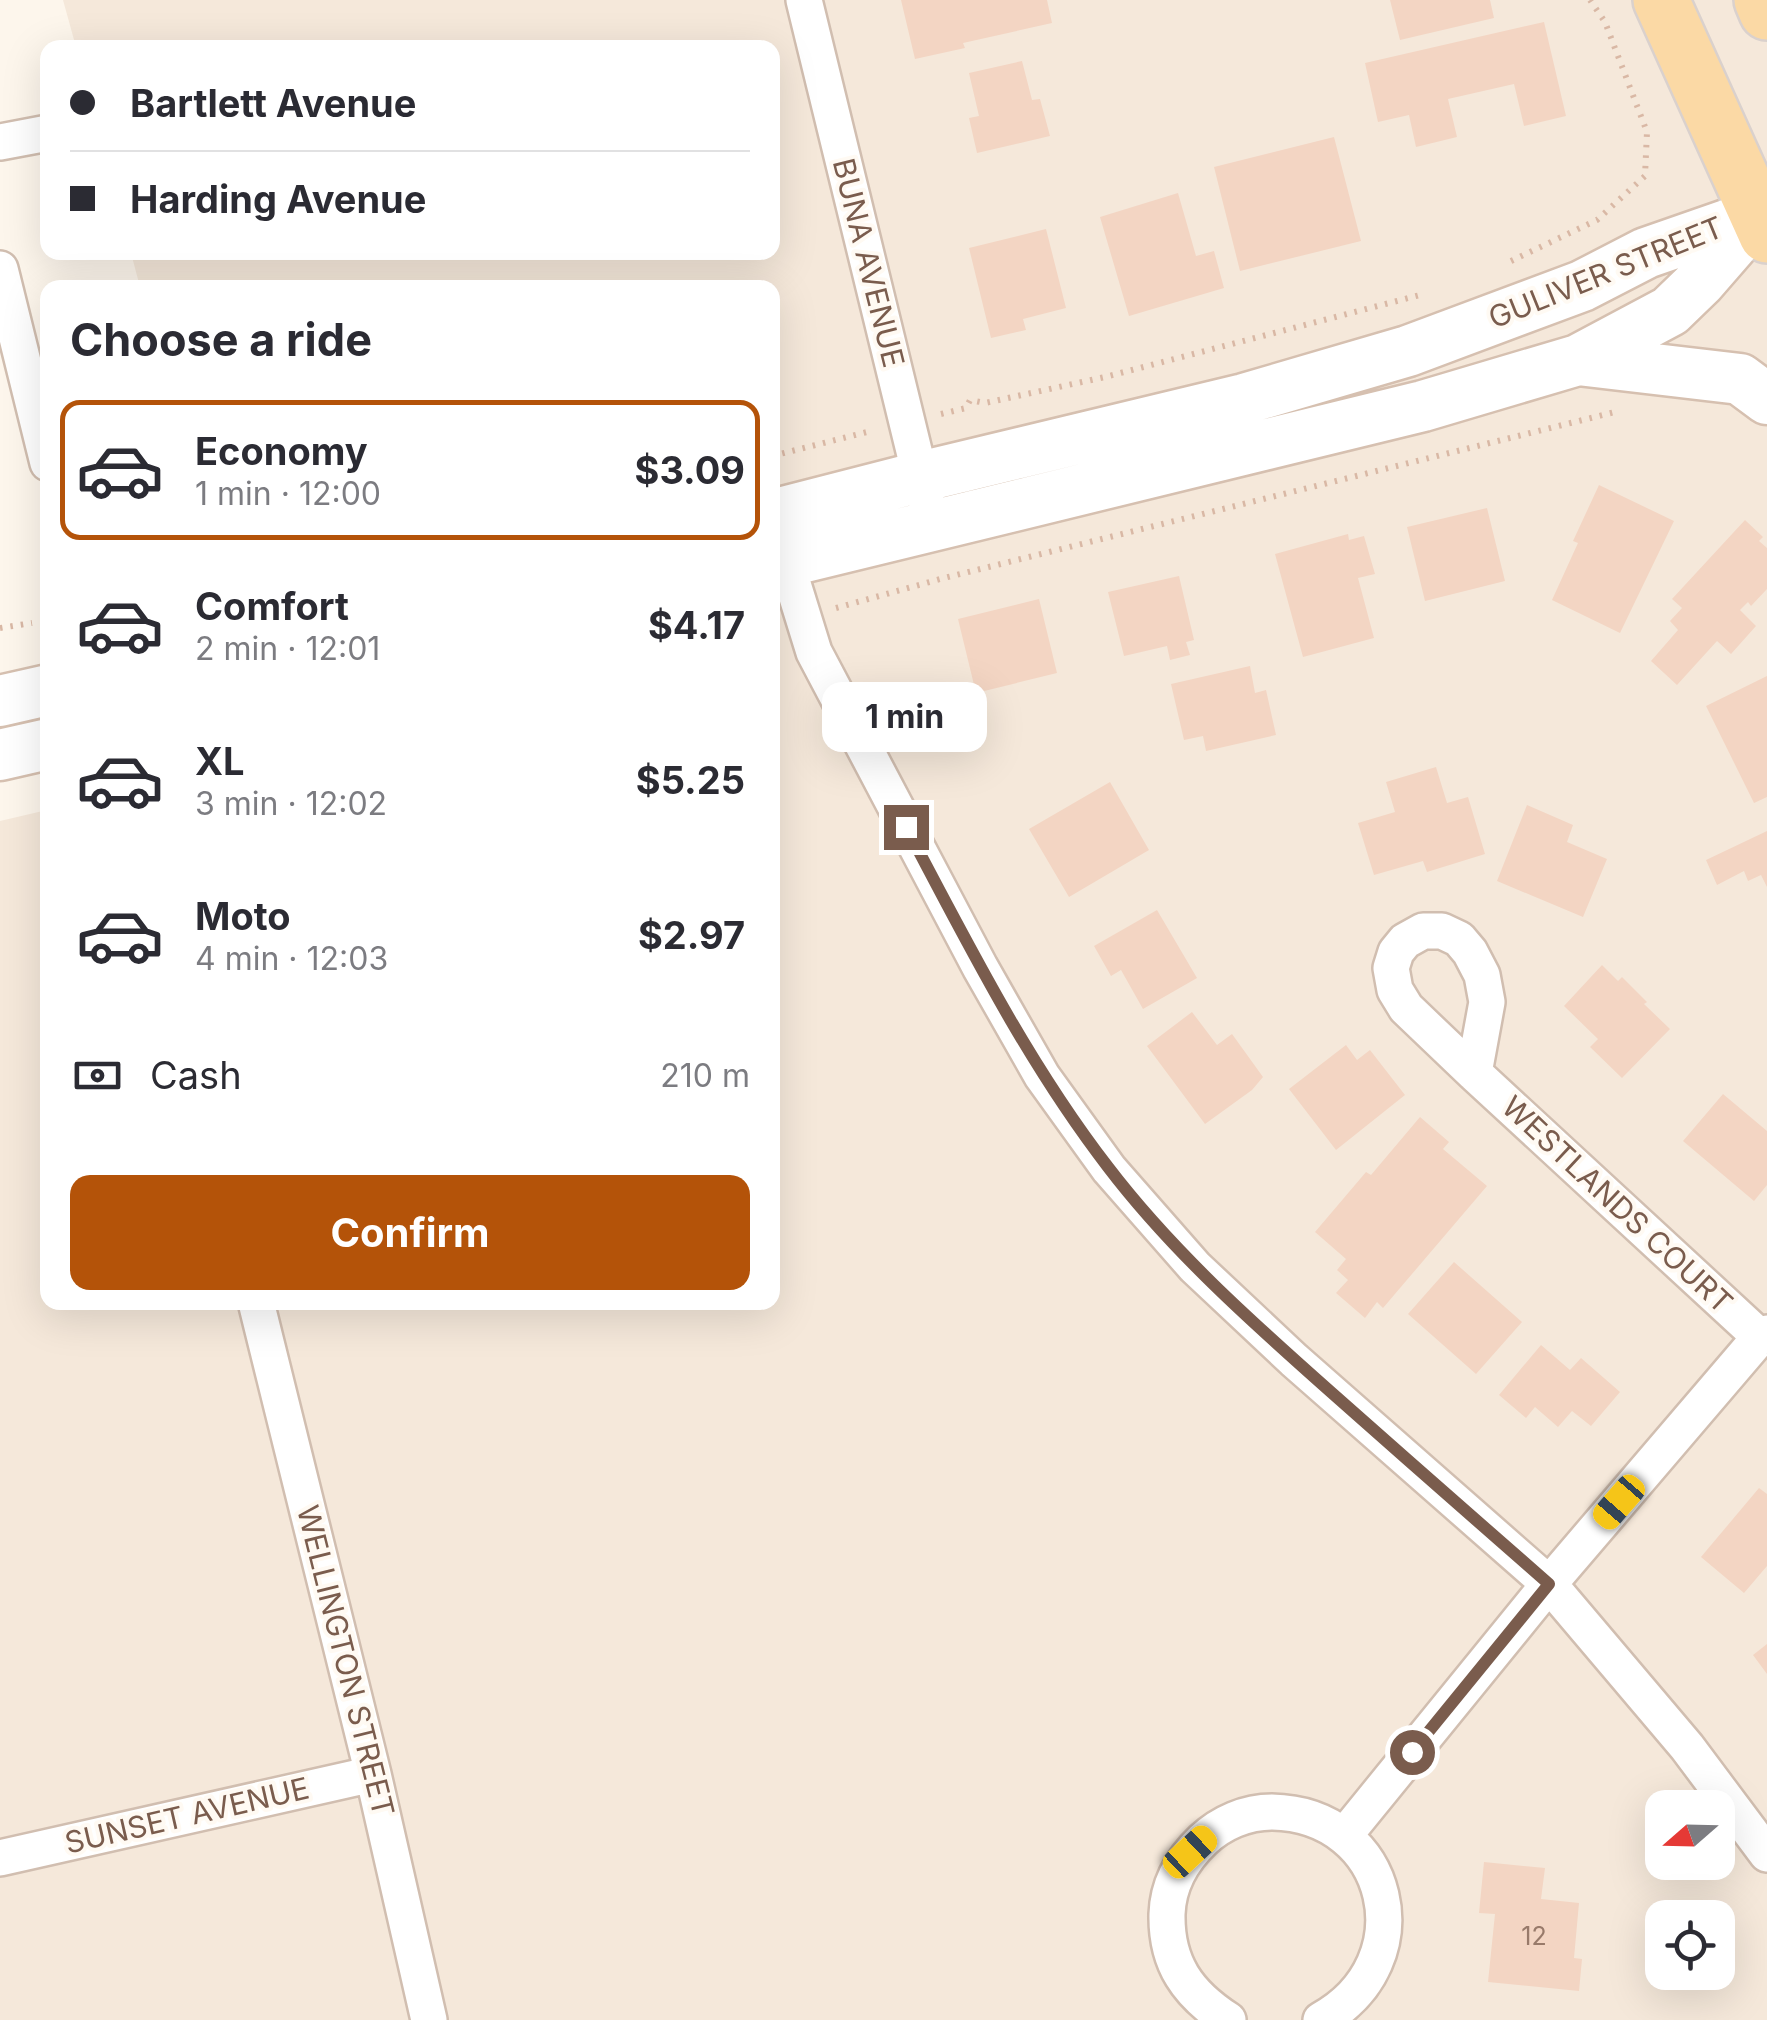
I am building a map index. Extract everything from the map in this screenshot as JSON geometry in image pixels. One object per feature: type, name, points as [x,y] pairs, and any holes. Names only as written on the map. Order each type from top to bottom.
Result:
[{"type":"main road","points":[[1661,0],[1764,218]]},
{"type":"main road","points":[[1762,0],[1767,12]]},
{"type":"main road","name":"GULIVER STREET","points":[[780,537],[920,477],[1244,399],[1408,350],[1582,286],[1646,253],[1764,218]]},
{"type":"main road","name":"GULIVER STREET","points":[[780,539],[932,525],[1423,406],[1578,360],[1670,311],[1764,218]]},
{"type":"main road","points":[[1578,360],[1740,379],[1767,399]]},
{"type":"main road","points":[[0,702],[40,692]]},
{"type":"main road","points":[[0,755],[40,746]]},
{"type":"street","name":"BUNA AVENUE","points":[[804,0],[932,525]]},
{"type":"street","points":[[0,142],[40,135]]},
{"type":"street","points":[[0,269],[40,431]]},
{"type":"street","points":[[780,550],[814,652],[980,967],[1042,1076],[1109,1169],[1194,1267],[1549,1584],[1687,1747],[1767,1854]]},
{"type":"street","name":"WESTLANDS COURT","points":[[1474,1073],[1764,1335]]},
{"type":"street","name":"WELLINGTON STREET","points":[[258,1310],[373,1774],[429,2020]]},
{"type":"street","points":[[1344,1836],[1549,1584],[1764,1335]]},
{"type":"street","name":"SUNSET AVENUE","points":[[0,1858],[373,1774]]},
{"type":"street","points":[[1228,2020],[1206,2006],[1187,1985],[1173,1960],[1167,1932],[1168,1903],[1176,1876],[1190,1852],[1211,1832],[1236,1818],[1264,1812],[1292,1813],[1320,1821],[1344,1836],[1364,1857],[1377,1882],[1384,1910],[1383,1939],[1375,1966],[1360,1990],[1339,2010],[1321,2020]]},
{"type":"path","points":[[1505,264],[1597,220],[1645,176],[1647,132],[1605,22],[1590,0]]},
{"type":"path","points":[[966,408],[970,400],[985,403],[1105,376],[1428,293]]},
{"type":"path","points":[[803,616],[1625,410]]},
{"type":"path","points":[[0,628],[32,622]]},
{"type":"shaded area","points":[[63,0],[1767,0],[1767,2020],[0,2020],[0,821],[40,812],[40,1310],[780,1310],[780,280],[138,280],[133,260],[780,260],[780,40],[74,40]]},
{"type":"building","points":[[901,0],[1047,0],[1052,23],[963,43],[965,48],[915,59]]},
{"type":"building","points":[[1390,0],[1490,0],[1494,18],[1400,40]]},
{"type":"building","points":[[1544,22],[1566,116],[1524,126],[1514,84],[1448,99],[1457,137],[1416,147],[1409,115],[1378,122],[1365,63]]},
{"type":"building","points":[[1022,61],[1032,100],[1040,99],[1050,136],[977,153],[969,118],[979,116],[969,73]]},
{"type":"building","points":[[1334,137],[1361,241],[1240,271],[1214,167]]},
{"type":"building","points":[[1178,193],[1196,256],[1214,251],[1224,288],[1129,316],[1100,217]]},
{"type":"building","points":[[1046,229],[1066,308],[1023,319],[1026,330],[991,338],[969,248]]},
{"type":"building","points":[[1599,485],[1674,521],[1620,633],[1552,600]]},
{"type":"building","points":[[1487,508],[1505,581],[1425,601],[1407,527]]},
{"type":"building","points":[[1745,520],[1763,537],[1759,541],[1767,548],[1767,589],[1751,606],[1748,602],[1740,610],[1756,626],[1731,654],[1717,641],[1677,685],[1651,661],[1678,630],[1670,621],[1682,608],[1672,599]]},
{"type":"building","points":[[1348,534],[1349,540],[1364,536],[1375,574],[1358,578],[1374,638],[1303,657],[1275,554]]},
{"type":"building","points":[[1179,576],[1194,640],[1186,642],[1190,655],[1170,660],[1167,646],[1124,656],[1108,592]]},
{"type":"building","points":[[1039,599],[1057,673],[976,693],[958,619]]},
{"type":"building","points":[[1250,666],[1255,693],[1266,690],[1276,735],[1206,751],[1203,736],[1184,740],[1171,684]]},
{"type":"building","points":[[1767,676],[1767,797],[1754,803],[1706,706]]},
{"type":"building","points":[[1436,767],[1447,803],[1468,797],[1485,854],[1427,872],[1423,861],[1374,875],[1358,823],[1395,812],[1386,782]]},
{"type":"building","points":[[1110,782],[1149,850],[1069,897],[1029,829]]},
{"type":"building","points":[[1527,805],[1573,825],[1567,842],[1607,859],[1583,917],[1497,881]]},
{"type":"building","points":[[1767,831],[1767,887],[1761,875],[1748,881],[1744,871],[1717,885],[1706,860]]},
{"type":"building","points":[[1157,910],[1197,978],[1143,1009],[1121,970],[1111,976],[1094,946]]},
{"type":"building","points":[[1602,965],[1618,981],[1622,977],[1670,1029],[1622,1078],[1590,1047],[1598,1039],[1564,1006]]},
{"type":"building","points":[[1192,1012],[1217,1045],[1232,1034],[1263,1077],[1252,1090],[1205,1124],[1147,1046]]},
{"type":"building","points":[[1346,1045],[1357,1060],[1370,1050],[1405,1095],[1336,1150],[1289,1089]]},
{"type":"building","points":[[1723,1094],[1767,1131],[1767,1185],[1754,1201],[1683,1141]]},
{"type":"building","points":[[1420,1117],[1449,1142],[1443,1149],[1487,1186],[1383,1308],[1377,1302],[1365,1318],[1336,1293],[1348,1280],[1337,1270],[1346,1259],[1315,1232]]},
{"type":"building","points":[[1454,1262],[1522,1322],[1476,1374],[1408,1314]]},
{"type":"building","points":[[1541,1345],[1570,1370],[1581,1358],[1620,1392],[1591,1426],[1572,1411],[1558,1427],[1535,1407],[1526,1418],[1499,1395]]},
{"type":"building","points":[[1759,1488],[1767,1494],[1767,1566],[1744,1593],[1701,1557]]},
{"type":"building","points":[[1767,1644],[1767,1674],[1753,1655]]},
{"type":"building","points":[[1484,1862],[1545,1868],[1541,1899],[1579,1903],[1574,1958],[1582,1959],[1579,1991],[1488,1982],[1495,1914],[1479,1913]]},
{"type":"route","points":[[906,827],[1042,1076],[1109,1169],[1194,1267],[1549,1584],[1412,1752]]}]
